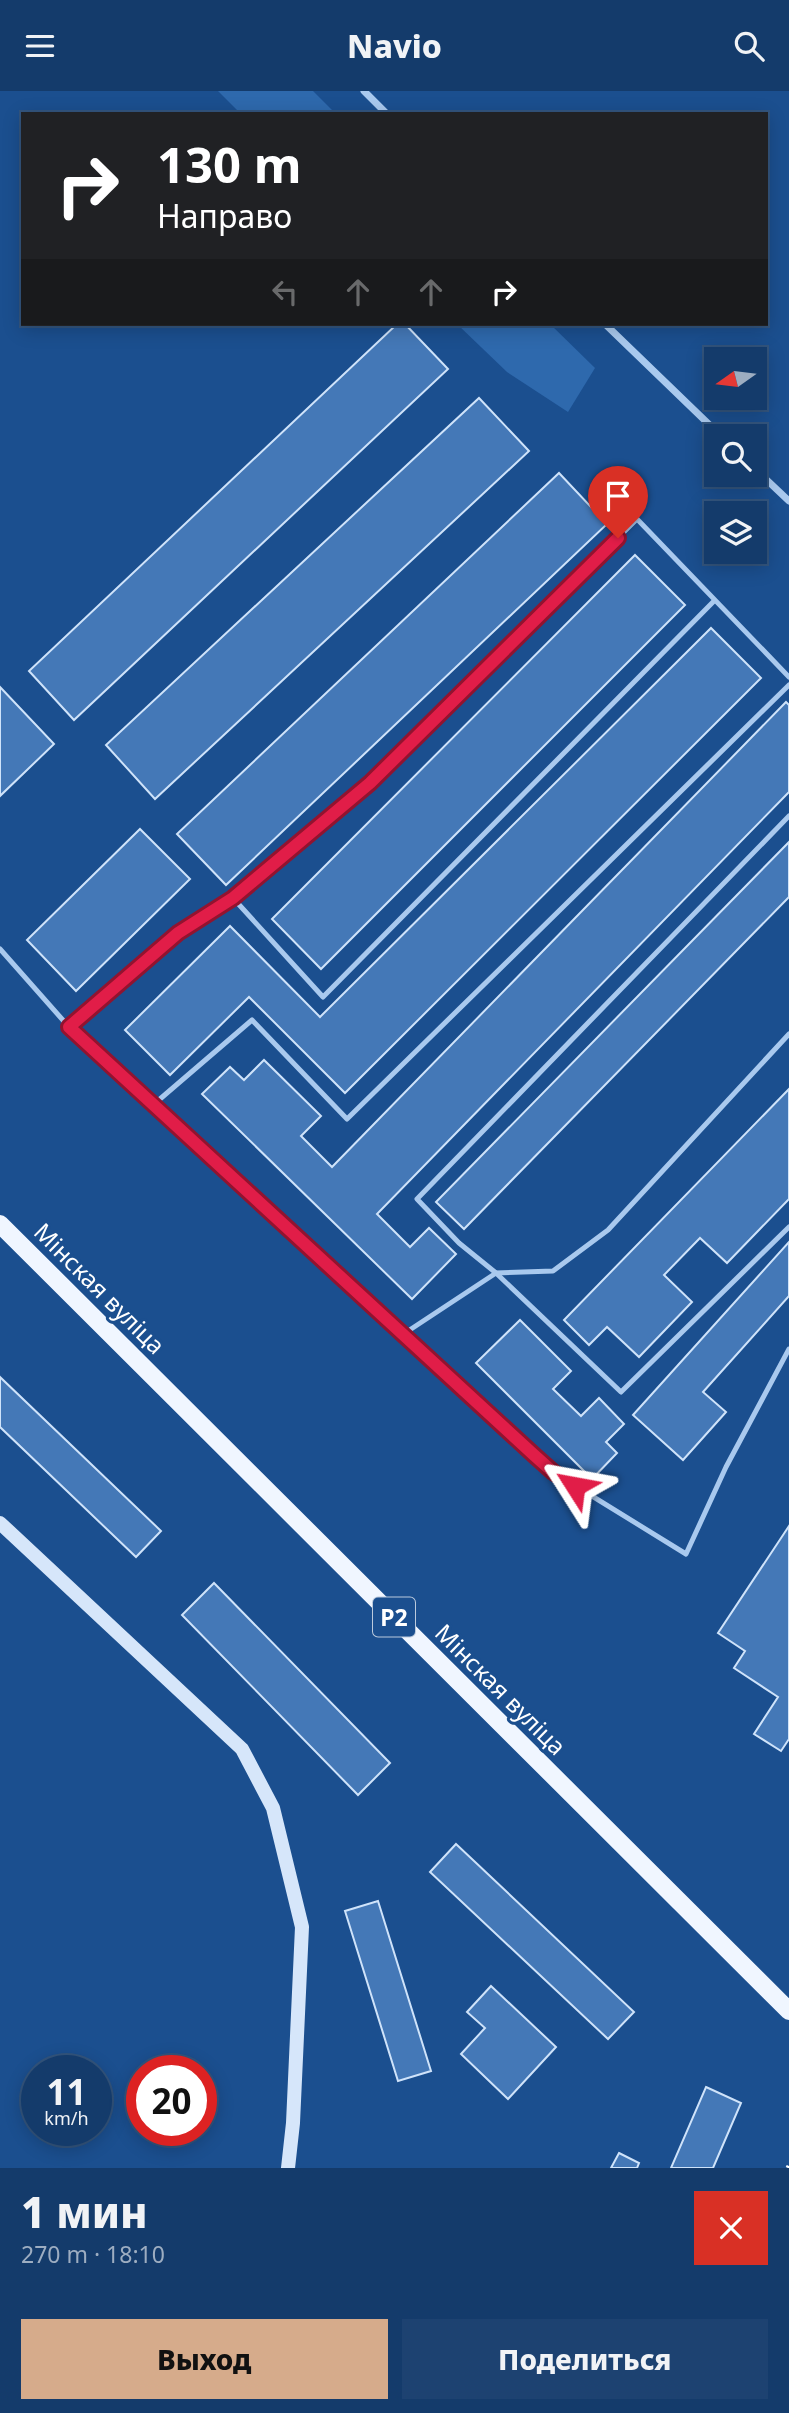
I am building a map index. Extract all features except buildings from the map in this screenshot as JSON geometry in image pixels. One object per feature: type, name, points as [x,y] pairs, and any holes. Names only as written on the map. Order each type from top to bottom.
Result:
[{"type":"main road","name":"Мінская вуліца","points":[[0,1224],[789,2010]]},
{"type":"street","points":[[364,91],[385,112]]},
{"type":"street","points":[[607,326],[709,424]]},
{"type":"street","points":[[767,480],[789,501]]},
{"type":"street","points":[[0,1523],[242,1749],[273,1808],[302,1927],[293,2123],[288,2168]]},
{"type":"lane","points":[[69,1027],[178,933],[233,898],[370,783],[637,519],[789,677]]},
{"type":"lane","points":[[233,898],[323,997],[714,601]]},
{"type":"lane","points":[[153,1105],[252,1020],[347,1119],[789,685]]},
{"type":"lane","points":[[789,816],[417,1199],[459,1243],[496,1273],[621,1392],[789,1227]]},
{"type":"lane","points":[[0,949],[69,1027],[553,1472],[686,1554],[726,1467],[789,1349]]},
{"type":"lane","points":[[402,1335],[496,1273],[553,1271],[608,1230],[789,1034]]},
{"type":"shaded area","points":[[218,91],[313,91],[334,112],[239,112]]},
{"type":"shaded area","points":[[459,326],[552,326],[595,368],[568,412],[507,372]]},
{"type":"route","points":[[575,1486],[553,1472],[534,1455],[69,1027],[178,933],[233,898],[370,783],[618,538]]}]
